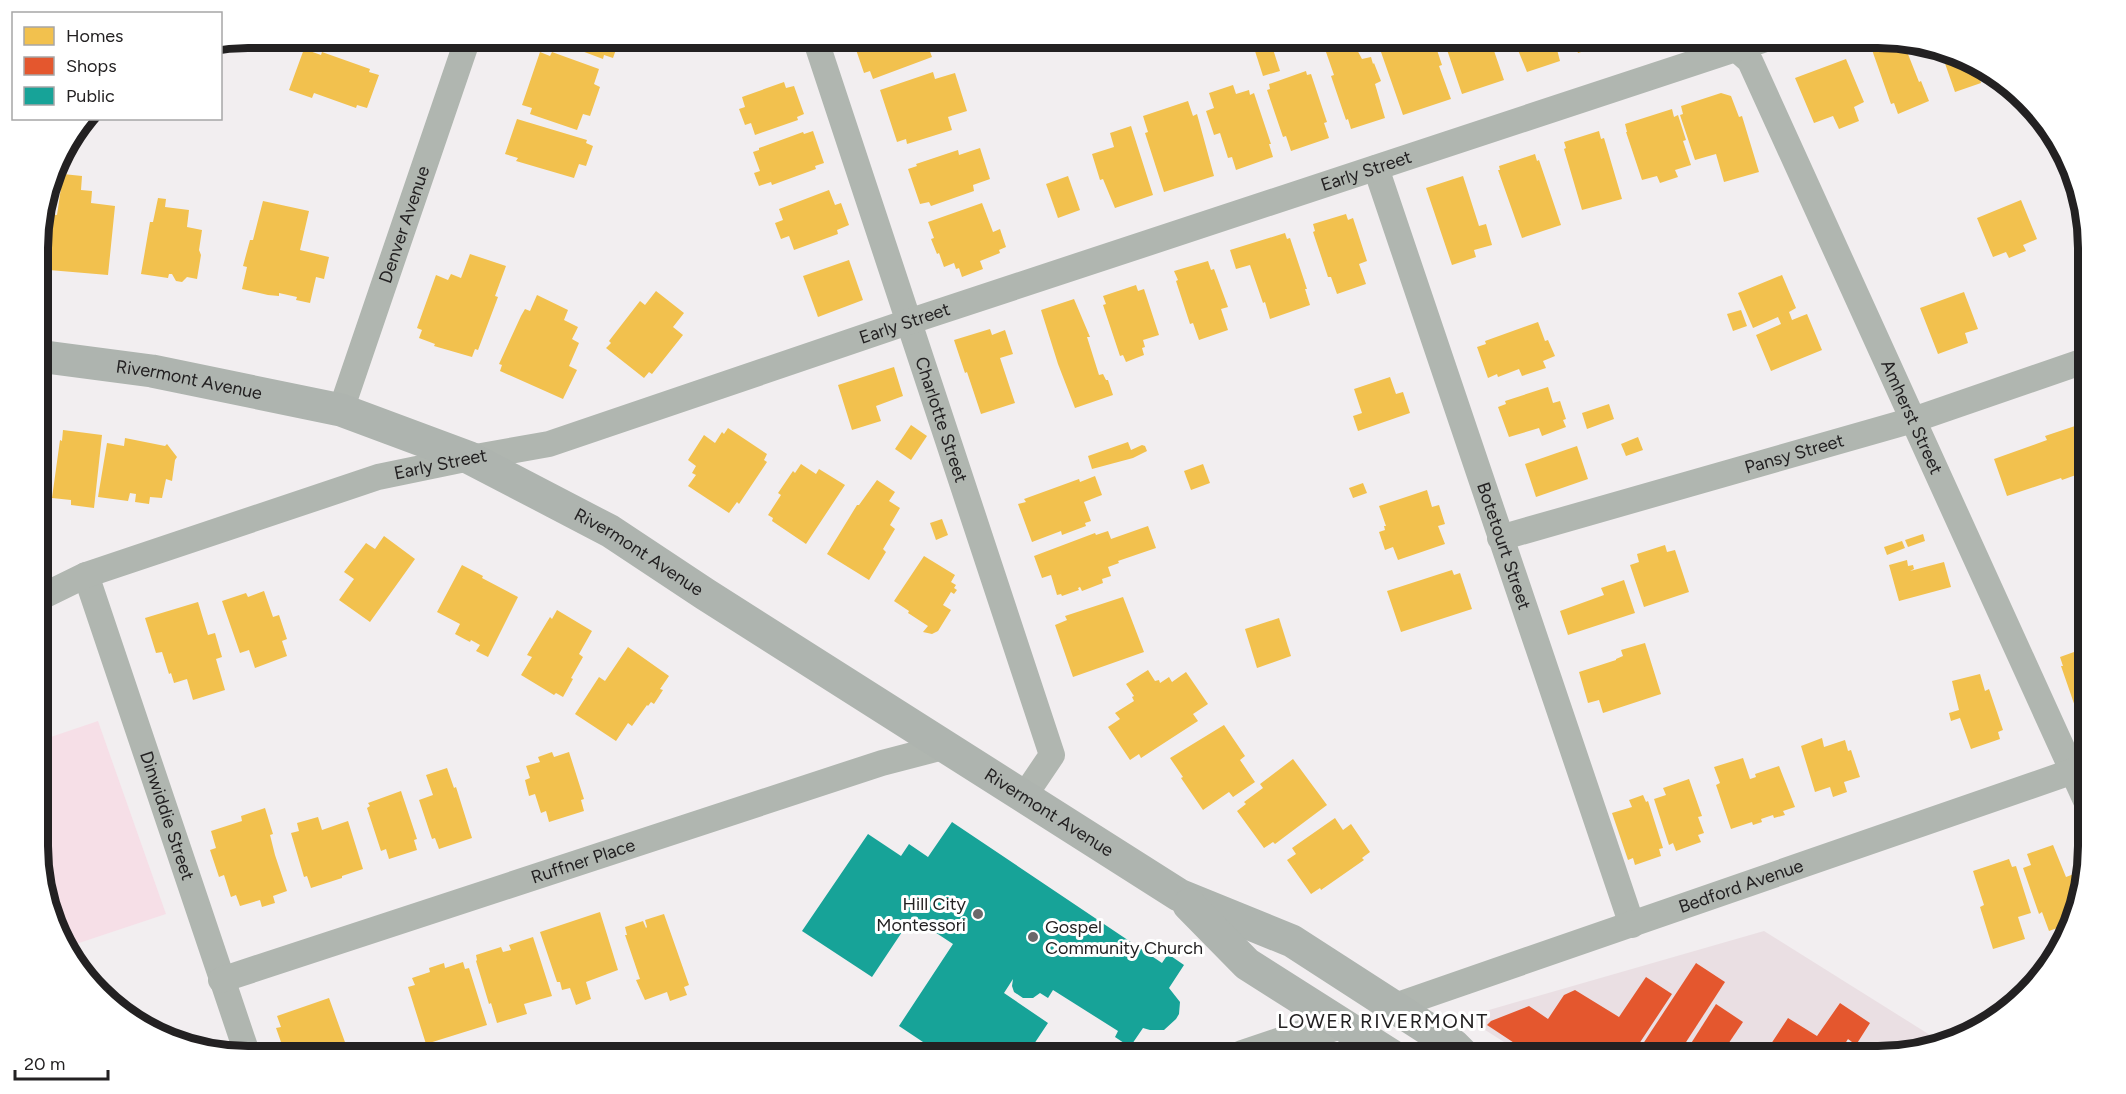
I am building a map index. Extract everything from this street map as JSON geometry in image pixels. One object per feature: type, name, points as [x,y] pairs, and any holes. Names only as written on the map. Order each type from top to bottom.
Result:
[{"type":"main road","name":"Rivermont Avenue","points":[[48,357],[152,370],[341,410],[470,458],[610,531],[1179,895],[1292,941],[1454,1046]]},
{"type":"main road","name":"Rivermont Avenue","points":[[1179,895],[1247,964],[1376,1046]]},
{"type":"main road","points":[[1206,922],[1274,955],[1350,1004],[1375,1010],[1395,1006]]},
{"type":"street","name":"Denver Avenue","points":[[341,410],[465,48]]},
{"type":"street","name":"Charlotte Street","points":[[818,48],[1052,755],[1025,795]]},
{"type":"street","name":"Early Street","points":[[48,594],[86,575],[378,477],[549,444],[908,322],[1376,168],[1716,48]]},
{"type":"street","name":"Amherst Street","points":[[1735,48],[1750,62],[1913,420],[2078,765]]},
{"type":"street","name":"Botetourt Street","points":[[1376,168],[1632,925]]},
{"type":"street","name":"Pansy Street","points":[[1500,538],[1913,420],[2078,363]]},
{"type":"street","name":"Dinwiddie Street","points":[[86,575],[244,1046]]},
{"type":"street","name":"Ruffner Place","points":[[221,981],[828,780],[947,746]]},
{"type":"street","name":"Bedford Avenue","points":[[1395,1006],[2078,770]]},
{"type":"street","points":[[1295,1046],[1340,1023]]},
{"type":"shaded area","points":[[98,721],[166,914],[74,945],[63,923],[50,872],[48,738]]},
{"type":"shaded area","points":[[1764,931],[1934,1037],[1891,1046],[1510,1046],[1482,1028],[1482,1012]]},
{"type":"building: Homes","points":[[574,48],[616,48],[613,58],[604,55],[603,59]]},
{"type":"building: Homes","points":[[855,48],[929,48],[932,57],[873,79],[870,71],[864,73]]},
{"type":"building: Homes","points":[[1254,48],[1273,48],[1280,71],[1263,76]]},
{"type":"building: Homes","points":[[1340,48],[1356,48],[1362,59],[1371,57],[1381,81],[1375,84],[1385,118],[1351,129],[1331,76],[1334,75],[1326,52]]},
{"type":"building: Homes","points":[[1436,48],[1442,65],[1439,66],[1451,99],[1403,115],[1381,52],[1387,49]]},
{"type":"building: Homes","points":[[1446,48],[1493,48],[1504,80],[1462,94]]},
{"type":"building: Homes","points":[[1517,48],[1557,48],[1560,61],[1527,72]]},
{"type":"building: Homes","points":[[1576,48],[1594,48],[1578,53]]},
{"type":"building: Homes","points":[[1871,48],[1907,50],[1929,101],[1898,114],[1894,103],[1891,104]]},
{"type":"building: Homes","points":[[304,49],[321,55],[322,52],[370,69],[369,72],[379,75],[367,108],[357,105],[356,108],[314,93],[312,98],[289,90]]},
{"type":"building: Homes","points":[[540,52],[550,56],[552,52],[599,69],[594,84],[600,87],[590,116],[583,114],[577,130],[530,114],[532,108],[522,105]]},
{"type":"building: Homes","points":[[1846,59],[1864,102],[1854,107],[1859,121],[1839,129],[1833,116],[1814,123],[1795,78]]},
{"type":"building: Homes","points":[[1944,59],[1983,78],[1980,79],[1981,83],[1955,92]]},
{"type":"building: Homes","points":[[1306,71],[1307,75],[1311,74],[1327,122],[1324,123],[1329,138],[1291,151],[1286,136],[1283,137],[1267,90],[1270,89],[1269,84]]},
{"type":"building: Homes","points":[[933,72],[935,79],[955,73],[967,111],[948,117],[952,130],[907,144],[906,139],[897,142],[880,90]]},
{"type":"building: Homes","points":[[784,82],[786,88],[794,86],[804,114],[797,117],[798,120],[755,135],[751,123],[745,125],[739,109],[745,107],[742,97]]},
{"type":"building: Homes","points":[[1233,85],[1236,94],[1249,90],[1250,95],[1254,93],[1273,157],[1236,170],[1232,157],[1228,158],[1220,133],[1214,135],[1206,111],[1214,108],[1209,93]]},
{"type":"building: Homes","points":[[1721,93],[1731,96],[1739,117],[1742,116],[1759,172],[1724,182],[1716,154],[1695,160],[1680,115],[1683,114],[1681,106]]},
{"type":"building: Homes","points":[[1188,101],[1193,116],[1197,114],[1214,176],[1164,192],[1145,133],[1148,132],[1143,116]]},
{"type":"building: Homes","points":[[1672,109],[1674,117],[1678,115],[1691,165],[1675,170],[1678,177],[1660,183],[1657,176],[1642,180],[1625,124]]},
{"type":"building: Homes","points":[[517,119],[587,140],[586,143],[593,146],[586,166],[579,164],[574,178],[516,161],[518,158],[505,154]]},
{"type":"building: Homes","points":[[1131,126],[1153,195],[1115,208],[1103,179],[1100,180],[1092,154],[1114,147],[1110,133]]},
{"type":"building: Homes","points":[[813,131],[824,163],[815,166],[816,169],[772,185],[771,182],[759,186],[754,173],[760,171],[753,152],[803,132],[804,134]]},
{"type":"building: Homes","points":[[1599,131],[1601,139],[1604,138],[1622,199],[1582,210],[1564,142]]},
{"type":"building: Homes","points":[[980,148],[990,179],[973,185],[974,191],[931,206],[929,202],[920,204],[908,169],[917,166],[916,164],[958,150],[959,155]]},
{"type":"building: Homes","points":[[1535,154],[1561,225],[1522,238],[1498,170],[1500,170],[1499,166]]},
{"type":"building: Homes","points":[[63,174],[82,176],[81,190],[92,191],[91,203],[115,206],[108,275],[49,270],[48,235],[51,214],[57,215]]},
{"type":"building: Homes","points":[[1068,176],[1080,210],[1058,218],[1046,184]]},
{"type":"building: Homes","points":[[1463,176],[1479,226],[1486,224],[1492,245],[1474,250],[1476,257],[1452,265],[1426,188]]},
{"type":"building: Homes","points":[[829,190],[835,205],[841,203],[849,225],[837,230],[838,234],[794,250],[789,236],[781,239],[775,223],[783,220],[779,209]]},
{"type":"building: Homes","points":[[158,198],[166,199],[165,207],[189,210],[187,227],[202,230],[197,279],[187,277],[182,282],[176,281],[172,274],[169,274],[168,278],[141,274],[150,222],[153,222]]},
{"type":"building: Homes","points":[[2021,200],[2037,239],[2023,245],[2026,251],[2009,258],[2006,252],[1993,257],[1977,218]]},
{"type":"building: Homes","points":[[263,201],[309,211],[300,250],[329,257],[324,279],[316,277],[310,303],[279,293],[279,296],[268,295],[242,289],[247,267],[243,266],[250,240],[253,240]]},
{"type":"building: Homes","points":[[982,203],[993,232],[1000,229],[1006,247],[999,250],[1000,253],[980,261],[983,269],[962,277],[959,268],[956,269],[954,263],[944,267],[931,239],[934,238],[928,222]]},
{"type":"building: Homes","points":[[1346,214],[1348,220],[1353,218],[1367,261],[1359,264],[1366,284],[1337,294],[1331,277],[1328,277],[1313,232],[1315,231],[1313,224]]},
{"type":"building: Homes","points":[[1285,233],[1287,239],[1290,238],[1310,305],[1270,319],[1250,265],[1236,269],[1230,250]]},
{"type":"building: Homes","points":[[470,254],[506,266],[495,296],[498,297],[478,350],[475,349],[472,357],[434,346],[435,344],[419,338],[422,330],[417,328],[436,275],[448,280],[451,274],[461,278]]},
{"type":"building: Homes","points":[[849,260],[863,300],[818,317],[803,276]]},
{"type":"building: Homes","points":[[1208,261],[1211,270],[1214,269],[1228,307],[1221,309],[1228,330],[1199,340],[1193,323],[1190,324],[1174,271]]},
{"type":"building: Homes","points":[[1782,275],[1796,308],[1789,312],[1792,320],[1807,314],[1822,350],[1771,371],[1756,335],[1781,324],[1778,317],[1753,328],[1738,293]]},
{"type":"building: Homes","points":[[1136,285],[1138,291],[1144,289],[1159,335],[1143,340],[1144,355],[1126,362],[1123,355],[1120,356],[1103,305],[1106,304],[1103,296]]},
{"type":"building: Homes","points":[[656,291],[684,313],[673,327],[683,335],[652,374],[649,372],[644,378],[606,348],[640,301],[645,305]]},
{"type":"building: Homes","points":[[1964,292],[1978,329],[1965,333],[1968,343],[1938,354],[1920,308]]},
{"type":"building: Homes","points":[[537,295],[568,310],[564,320],[578,327],[572,339],[579,343],[569,366],[577,370],[563,399],[500,371],[502,365],[499,364],[521,316],[525,309],[530,311]]},
{"type":"building: Homes","points":[[1074,299],[1090,337],[1087,337],[1099,375],[1103,374],[1108,380],[1113,395],[1075,408],[1041,310]]},
{"type":"building: Homes","points":[[1741,310],[1747,326],[1733,331],[1727,314]]},
{"type":"building: Homes","points":[[1538,322],[1545,341],[1548,340],[1555,356],[1543,361],[1546,368],[1522,376],[1519,369],[1498,377],[1497,374],[1488,378],[1477,347],[1486,344],[1485,341]]},
{"type":"building: Homes","points":[[990,329],[992,335],[1005,330],[1013,354],[1000,358],[1015,403],[981,414],[954,340]]},
{"type":"building: Homes","points":[[894,367],[903,396],[876,406],[881,421],[852,430],[838,385]]},
{"type":"building: Homes","points":[[1390,377],[1396,394],[1403,392],[1410,413],[1358,431],[1353,416],[1362,413],[1354,389]]},
{"type":"building: Homes","points":[[1548,387],[1553,403],[1560,401],[1566,427],[1542,436],[1539,428],[1509,437],[1498,407],[1506,404],[1505,401]]},
{"type":"building: Homes","points":[[1609,404],[1614,419],[1587,429],[1582,413]]},
{"type":"building: Homes","points":[[911,425],[927,436],[911,460],[895,449]]},
{"type":"building: Homes","points":[[2078,425],[2078,474],[2007,496],[1994,459],[2047,440],[2045,436]]},
{"type":"building: Homes","points":[[728,428],[767,454],[764,460],[767,462],[739,504],[737,502],[729,513],[688,486],[696,475],[692,473],[696,466],[688,460],[704,435],[715,443],[722,432],[724,434]]},
{"type":"building: Homes","points":[[63,430],[102,435],[94,508],[71,505],[71,500],[52,498]]},
{"type":"building: Homes","points":[[1638,437],[1643,450],[1626,456],[1621,444]]},
{"type":"building: Homes","points":[[125,438],[165,446],[167,444],[177,457],[172,481],[166,479],[162,498],[150,497],[149,504],[135,502],[136,494],[130,493],[128,501],[98,497],[107,443],[124,446]]},
{"type":"building: Homes","points":[[1128,442],[1131,450],[1142,445],[1147,451],[1133,458],[1092,469],[1088,456]]},
{"type":"building: Homes","points":[[1577,446],[1588,479],[1536,497],[1525,464]]},
{"type":"building: Homes","points":[[801,464],[816,474],[819,469],[845,485],[806,544],[772,521],[773,518],[768,515],[781,495],[778,493],[793,471],[795,473]]},
{"type":"building: Homes","points":[[1203,464],[1210,483],[1191,490],[1184,471]]},
{"type":"building: Homes","points":[[1095,476],[1102,495],[1084,502],[1091,521],[1085,523],[1086,526],[1062,535],[1061,531],[1032,542],[1018,504],[1026,502],[1024,499],[1079,479],[1080,482]]},
{"type":"building: Homes","points":[[877,480],[895,492],[889,501],[900,508],[890,525],[895,529],[883,549],[886,552],[869,580],[827,554],[857,505]]},
{"type":"building: Homes","points":[[1363,483],[1367,493],[1353,498],[1349,488]]},
{"type":"building: Homes","points":[[1427,490],[1432,507],[1439,505],[1445,524],[1438,526],[1445,544],[1398,560],[1393,547],[1385,550],[1379,532],[1385,530],[1384,526],[1386,526],[1379,506]]},
{"type":"building: Homes","points":[[942,519],[948,535],[936,540],[930,523]]},
{"type":"building: Homes","points":[[1148,526],[1156,548],[1118,561],[1119,563],[1108,567],[1111,576],[1102,579],[1103,583],[1082,591],[1080,587],[1079,590],[1062,596],[1057,595],[1051,575],[1042,578],[1034,556],[1095,533],[1096,535],[1108,531],[1111,539]]},
{"type":"building: Homes","points":[[1923,534],[1925,541],[1908,547],[1905,540]]},
{"type":"building: Homes","points":[[384,536],[415,559],[370,622],[339,600],[354,579],[344,572],[366,543],[375,549]]},
{"type":"building: Homes","points":[[1902,541],[1905,548],[1887,555],[1884,547]]},
{"type":"building: Homes","points":[[1665,545],[1667,552],[1675,550],[1689,592],[1644,607],[1630,565],[1639,562],[1637,554]]},
{"type":"building: Homes","points":[[924,556],[955,575],[951,582],[956,585],[954,588],[957,590],[954,594],[951,592],[943,605],[951,610],[938,631],[932,634],[923,632],[928,626],[894,601]]},
{"type":"building: Homes","points":[[1907,560],[1908,566],[1913,565],[1914,569],[1910,571],[1944,562],[1951,587],[1899,601],[1889,565]]},
{"type":"building: Homes","points":[[462,565],[518,597],[488,657],[476,651],[480,645],[455,634],[460,624],[437,612]]},
{"type":"building: Homes","points":[[1452,570],[1454,575],[1460,573],[1472,609],[1401,632],[1387,591]]},
{"type":"building: Homes","points":[[1624,580],[1635,613],[1568,635],[1560,611],[1604,595],[1601,588]]},
{"type":"building: Homes","points":[[264,591],[273,617],[279,615],[287,639],[282,641],[287,656],[255,668],[249,650],[240,653],[222,601],[246,593],[248,597]]},
{"type":"building: Homes","points":[[1123,597],[1144,652],[1073,677],[1055,625],[1067,620],[1065,616]]},
{"type":"building: Homes","points":[[198,602],[208,635],[215,633],[222,657],[216,659],[225,690],[193,700],[187,679],[174,683],[162,652],[156,653],[145,618]]},
{"type":"building: Homes","points":[[557,610],[592,631],[579,654],[583,657],[563,697],[556,693],[554,695],[521,675],[532,657],[527,655],[550,617],[552,619]]},
{"type":"building: Homes","points":[[1279,618],[1291,656],[1257,668],[1245,629]]},
{"type":"building: Homes","points":[[1645,643],[1661,694],[1603,713],[1599,700],[1588,703],[1579,672],[1616,660],[1623,656],[1621,650]]},
{"type":"building: Homes","points":[[628,647],[669,676],[654,704],[651,702],[647,705],[632,726],[628,723],[616,741],[575,714],[599,677],[605,681]]},
{"type":"building: Homes","points":[[2078,651],[2078,715],[2061,666],[2063,666],[2060,657]]},
{"type":"building: Homes","points":[[1148,670],[1155,681],[1159,680],[1160,683],[1169,677],[1172,682],[1186,672],[1208,704],[1193,714],[1198,721],[1141,758],[1139,754],[1130,760],[1108,727],[1120,719],[1115,713],[1134,701],[1132,697],[1134,696],[1126,684]]},
{"type":"building: Homes","points":[[1980,674],[1985,691],[1989,689],[2003,730],[1998,732],[2000,739],[1971,749],[1960,718],[1951,721],[1949,713],[1959,710],[1952,681]]},
{"type":"building: Homes","points":[[1224,725],[1245,756],[1240,760],[1255,782],[1233,797],[1229,792],[1203,810],[1170,758]]},
{"type":"building: Homes","points":[[1822,738],[1824,747],[1845,740],[1848,751],[1851,750],[1860,777],[1844,782],[1847,792],[1833,797],[1830,787],[1815,792],[1801,746]]},
{"type":"building: Homes","points":[[552,752],[554,757],[569,752],[584,799],[581,800],[584,811],[549,822],[546,811],[541,813],[535,794],[529,796],[525,780],[530,778],[526,766],[540,762],[538,757]]},
{"type":"building: Homes","points":[[1743,758],[1750,779],[1756,777],[1755,774],[1779,766],[1795,807],[1783,811],[1785,815],[1774,818],[1773,815],[1753,825],[1752,822],[1731,829],[1716,785],[1720,783],[1714,767]]},
{"type":"building: Homes","points":[[1293,759],[1327,805],[1275,844],[1273,842],[1264,848],[1237,811],[1246,804],[1244,802],[1263,788],[1260,784]]},
{"type":"building: Homes","points":[[447,768],[454,788],[456,787],[472,838],[439,849],[435,838],[432,839],[419,800],[433,795],[426,775]]},
{"type":"building: Homes","points":[[1689,779],[1702,816],[1698,817],[1704,833],[1698,835],[1701,842],[1676,851],[1673,843],[1669,845],[1654,799],[1666,795],[1663,788]]},
{"type":"building: Homes","points":[[401,791],[417,839],[414,840],[417,850],[389,859],[386,849],[381,851],[367,808],[370,806],[368,803]]},
{"type":"building: Homes","points":[[1643,795],[1646,802],[1648,801],[1663,848],[1659,849],[1661,856],[1635,865],[1633,858],[1628,860],[1612,813],[1632,807],[1629,800]]},
{"type":"building: Homes","points":[[265,808],[273,834],[270,835],[275,855],[287,891],[273,896],[275,903],[262,907],[260,900],[240,906],[236,895],[231,897],[224,875],[219,877],[210,850],[216,848],[211,831],[242,821],[241,816]]},
{"type":"building: Homes","points":[[318,817],[322,830],[348,821],[363,869],[311,888],[307,876],[304,877],[291,833],[299,831],[297,823]]},
{"type":"building: Homes","points":[[1335,818],[1343,830],[1351,824],[1370,852],[1362,858],[1364,860],[1321,890],[1320,888],[1311,894],[1287,860],[1296,854],[1292,848]]},
{"type":"building: Homes","points":[[2053,845],[2066,877],[2074,874],[2074,885],[2060,927],[2049,931],[2042,912],[2039,914],[2023,868],[2031,865],[2027,854]]},
{"type":"building: Homes","points":[[2009,859],[2012,867],[2016,866],[2031,913],[2018,917],[2025,939],[1993,949],[1980,907],[1984,905],[1973,871]]},
{"type":"building: Homes","points":[[600,912],[618,970],[586,982],[591,999],[576,1005],[570,988],[562,990],[560,982],[557,982],[540,932]]},
{"type":"building: Homes","points":[[664,914],[689,985],[684,987],[687,995],[670,1001],[667,992],[645,1000],[636,980],[640,979],[625,935],[627,935],[625,927],[643,921],[646,928],[645,920]]},
{"type":"building: Homes","points":[[533,937],[552,996],[524,1004],[527,1014],[497,1023],[491,1003],[489,1004],[476,955],[501,947],[503,952],[511,950],[509,945]]},
{"type":"building: Homes","points":[[463,962],[465,969],[469,968],[487,1025],[426,1044],[408,987],[415,985],[412,978],[430,972],[429,968],[444,963],[445,968]]},
{"type":"building: Homes","points":[[329,998],[346,1046],[282,1046],[276,1028],[281,1027],[277,1016]]},
{"type":"building: Shops","points":[[1696,963],[1725,982],[1683,1046],[1642,1046]]},
{"type":"building: Shops","points":[[1646,977],[1672,994],[1638,1046],[1519,1046],[1487,1025],[1491,1021],[1529,1006],[1548,1019],[1564,995],[1575,990],[1619,1017]]},
{"type":"building: Shops","points":[[1840,1003],[1870,1023],[1856,1045],[1848,1039],[1843,1046],[1770,1046],[1788,1018],[1817,1036]]},
{"type":"building: Shops","points":[[1716,1004],[1743,1022],[1727,1046],[1689,1046]]},
{"type":"building: Public","name":"Gospel Community Church","points":[[952,822],[1162,963],[1168,954],[1184,965],[1169,988],[1180,1002],[1176,1019],[1164,1030],[1143,1028],[1128,1046],[1115,1037],[1118,1031],[1053,990],[1048,998],[1040,993],[1033,998],[1023,998],[1014,992],[1013,979],[1004,993],[1048,1023],[1034,1044],[1038,1046],[929,1046],[899,1026],[953,944],[912,917],[872,977],[802,931],[868,834],[901,856],[909,844],[928,857]]},
{"type":"place","name":"Hill City Montessori","points":[[978,914]]},
{"type":"place","name":"Gospel Community Church","points":[[1033,937]]},
{"type":"district","name":"LOWER RIVERMONT","points":[[1383,1021]]}]
